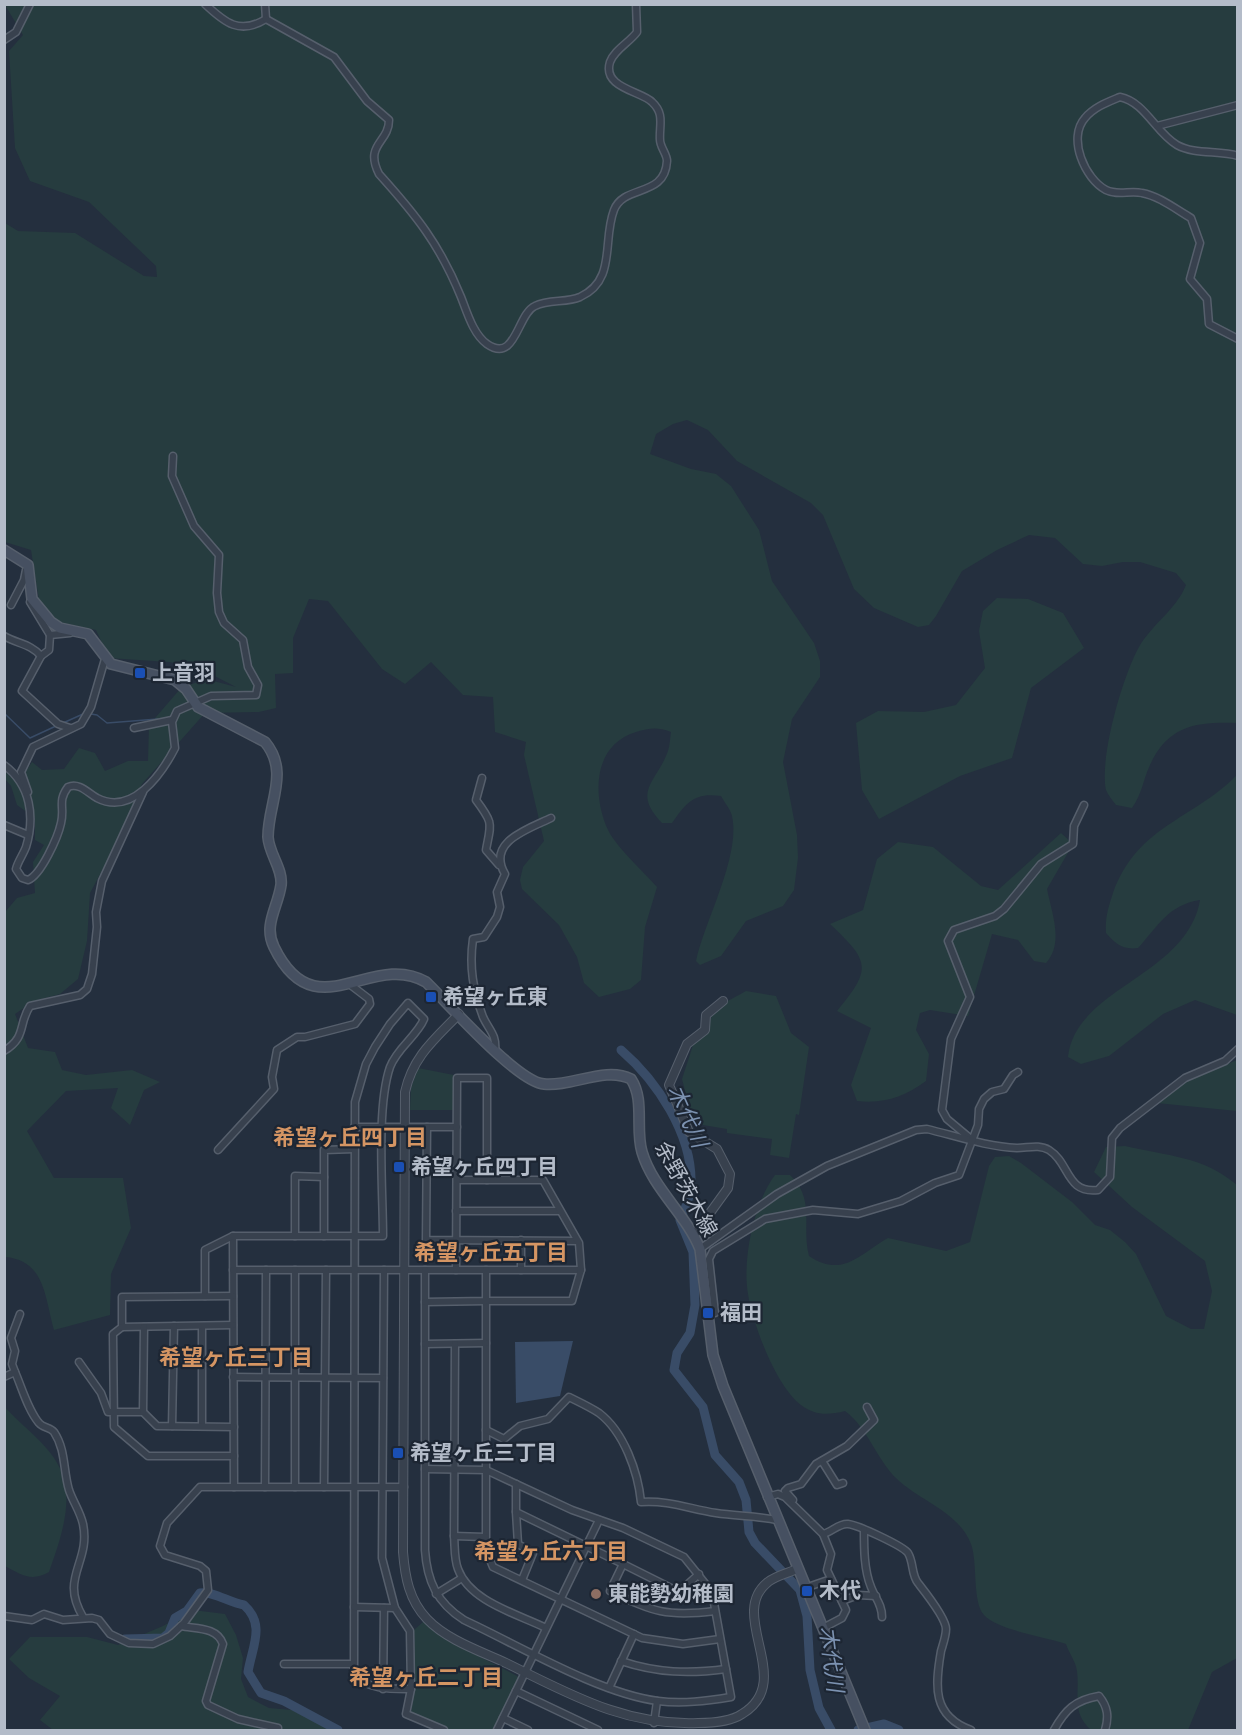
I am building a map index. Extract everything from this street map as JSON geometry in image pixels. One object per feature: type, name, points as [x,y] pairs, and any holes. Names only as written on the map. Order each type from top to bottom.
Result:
[{"type":"main road","points":[[4,550],[28,565],[32,599],[55,626],[80,631],[91,638],[105,659]]},
{"type":"main road","name":"余野茨木線","points":[[105,659],[118,668],[175,680],[186,689],[194,703],[208,714],[265,742],[276,760],[279,773],[268,836],[281,881],[269,932],[275,949],[290,971],[303,982],[320,989],[394,975],[416,976],[426,982],[495,1051],[532,1082],[542,1084],[613,1074],[631,1079],[638,1096],[642,1152],[654,1178],[694,1235],[700,1249],[716,1365],[795,1570],[805,1588],[864,1728]]},
{"type":"street","points":[[4,40],[16,33],[30,4]]},
{"type":"street","points":[[205,4],[228,24],[247,27],[266,19]]},
{"type":"street","points":[[266,4],[266,19]]},
{"type":"street","points":[[266,19],[334,57],[367,101],[389,120],[389,128],[374,151],[373,162],[379,174],[432,237],[447,262],[471,323],[487,344],[498,348],[508,346],[515,340],[523,317],[528,310],[547,302],[579,297],[594,287],[607,267],[608,231],[615,207],[625,196],[632,192],[643,192],[660,179],[667,161],[660,141],[661,116],[652,101],[621,87],[614,79],[609,66],[611,59],[637,32],[636,4]]},
{"type":"street","points":[[1238,156],[1223,151],[1186,148],[1176,144],[1129,98],[1120,97],[1100,106],[1083,120],[1078,140],[1082,160],[1092,176],[1106,190],[1117,194],[1139,192],[1150,195],[1191,218],[1200,237],[1190,279],[1207,300],[1209,324],[1238,339]]},
{"type":"street","points":[[1158,126],[1238,105]]},
{"type":"street","points":[[4,1051],[20,1036],[25,1014],[30,1006],[80,995],[87,989],[92,974],[98,927],[96,912],[102,881],[143,792],[176,748],[172,720],[177,711],[211,696],[250,697],[256,695],[258,685],[248,667],[243,640],[224,623],[219,612],[217,593],[219,555],[194,526],[172,476],[173,456]]},
{"type":"street","points":[[11,604],[24,580],[28,565]]},
{"type":"street","points":[[32,599],[30,602],[50,635],[49,650],[41,656],[22,691],[58,724],[70,728]]},
{"type":"street","points":[[50,635],[70,633],[91,638]]},
{"type":"street","points":[[4,636],[17,643],[33,646],[41,656]]},
{"type":"street","points":[[28,804],[27,785],[21,772],[33,747],[81,724],[89,713],[105,659]]},
{"type":"street","points":[[134,728],[172,720]]},
{"type":"street","points":[[4,765],[17,776],[32,819],[16,869],[22,879],[28,880],[36,875],[58,833],[62,812],[60,800],[68,787],[78,785],[98,798],[120,803],[143,792]]},
{"type":"street","points":[[482,778],[476,800],[487,815],[492,830],[486,850],[505,874],[497,892],[500,907],[497,917],[484,937],[473,939],[470,958],[475,993],[485,1020],[497,1040],[495,1051]]},
{"type":"street","points":[[972,1139],[947,1119],[942,1110],[951,1038],[970,997],[948,941],[954,930],[994,916],[1004,909],[1041,864],[1067,850],[1073,844],[1074,826],[1084,805]]},
{"type":"street","points":[[501,867],[499,853],[511,838],[551,818]]},
{"type":"street","points":[[4,825],[28,835]]},
{"type":"street","points":[[218,1150],[274,1089],[272,1077],[278,1050],[297,1036],[305,1038],[355,1024],[361,1020],[370,1004],[369,999],[347,983]]},
{"type":"street","points":[[694,1235],[728,1188],[730,1174],[717,1149],[689,1132],[669,1085],[687,1044],[705,1030],[706,1014],[723,1001]]},
{"type":"street","points":[[205,1296],[205,1250],[233,1236],[295,1236],[324,1236],[354,1236],[383,1236],[384,1095],[391,1064],[424,1018],[408,1003],[390,1024],[366,1064],[355,1102],[354,1127],[354,1149],[354,1236],[354,1674],[357,1679],[383,1689],[411,1689]]},
{"type":"street","points":[[459,1014],[412,1067],[405,1092],[405,1577],[416,1606],[427,1619],[454,1638],[596,1707],[653,1727],[705,1723],[734,1719],[754,1704],[761,1693],[765,1672],[754,1606],[762,1589],[773,1579],[795,1570]]},
{"type":"street","points":[[700,1249],[777,1194],[827,1166],[916,1130],[927,1129],[1015,1148],[1041,1146],[1051,1151],[1073,1183],[1087,1191],[1098,1190],[1110,1177],[1112,1138],[1120,1128],[1185,1078],[1225,1061],[1238,1049]]},
{"type":"street","points":[[715,1312],[709,1259],[713,1251],[765,1219],[813,1210],[858,1214],[901,1201],[935,1183],[954,1179],[959,1175],[978,1125],[979,1109],[984,1099],[992,1092],[1004,1089],[1013,1075],[1018,1072]]},
{"type":"street","points":[[456,1270],[457,1078],[487,1078],[487,1180]]},
{"type":"street","points":[[354,1127],[457,1127]]},
{"type":"street","points":[[427,1127],[426,1240],[577,1240]]},
{"type":"street","points":[[324,1236],[324,1150],[354,1149]]},
{"type":"street","points":[[295,1236],[295,1176],[324,1177]]},
{"type":"street","points":[[425,1302],[573,1301],[582,1269],[577,1240],[543,1180],[457,1180]]},
{"type":"street","points":[[456,1211],[560,1211]]},
{"type":"street","points":[[233,1236],[234,1487]]},
{"type":"street","points":[[521,1240],[521,1270]]},
{"type":"street","points":[[233,1270],[582,1269]]},
{"type":"street","points":[[265,1487],[266,1270]]},
{"type":"street","points":[[295,1270],[295,1487]]},
{"type":"street","points":[[324,1486],[326,1270]]},
{"type":"street","points":[[384,1270],[382,1558],[394,1608],[410,1631],[411,1689],[406,1714],[444,1731]]},
{"type":"street","points":[[425,1469],[486,1470],[598,1520],[623,1528],[684,1557],[712,1592],[731,1697],[693,1703],[657,1701],[609,1688],[452,1612],[436,1594],[428,1576],[426,1563],[425,1469],[425,1302],[426,1270]]},
{"type":"street","points":[[486,1270],[485,1537],[487,1557],[493,1567],[642,1638],[683,1644],[720,1639]]},
{"type":"street","points":[[122,1327],[122,1297],[233,1296]]},
{"type":"street","points":[[20,1314],[11,1338],[15,1351],[12,1364],[39,1423],[54,1431],[65,1457],[67,1482],[78,1506],[84,1530],[84,1551],[72,1590],[74,1603],[82,1617]]},
{"type":"street","points":[[233,1325],[122,1327],[113,1334],[114,1427],[148,1456],[234,1456]]},
{"type":"street","points":[[172,1426],[174,1326]]},
{"type":"street","points":[[202,1326],[202,1426]]},
{"type":"street","points":[[142,1412],[144,1327]]},
{"type":"street","points":[[425,1344],[486,1343]]},
{"type":"street","points":[[455,1344],[455,1558],[462,1578],[480,1596],[546,1628]]},
{"type":"street","points":[[80,1362],[101,1393],[108,1412],[142,1412],[157,1426],[234,1427]]},
{"type":"street","points":[[4,1377],[15,1372]]},
{"type":"street","points":[[233,1377],[383,1378]]},
{"type":"street","points":[[486,1430],[504,1438],[520,1426],[548,1419],[569,1397],[600,1414],[624,1443],[639,1484],[641,1502],[681,1504],[716,1513],[752,1515],[777,1520]]},
{"type":"street","points":[[797,1508],[786,1489],[801,1484],[816,1464],[847,1446],[868,1428],[875,1418],[867,1407]]},
{"type":"street","points":[[822,1461],[837,1485],[843,1484]]},
{"type":"street","points":[[516,1484],[518,1544],[533,1553],[522,1580]]},
{"type":"street","points":[[4,1616],[32,1620],[44,1614],[63,1620],[82,1617],[99,1620],[110,1634],[129,1642],[162,1641],[181,1626],[208,1591],[206,1570],[165,1555],[160,1546],[167,1523],[200,1486],[404,1487]]},
{"type":"street","points":[[767,1497],[778,1494],[786,1497],[823,1534],[831,1554],[827,1570],[846,1610],[845,1614],[822,1628]]},
{"type":"street","points":[[516,1512],[679,1592],[699,1574]]},
{"type":"street","points":[[497,1731],[598,1520]]},
{"type":"street","points":[[823,1534],[841,1524],[850,1524],[900,1544],[907,1552],[913,1563],[913,1577],[933,1602],[947,1627],[936,1693],[940,1704],[956,1724],[971,1731]]},
{"type":"street","points":[[864,1530],[867,1570],[871,1588],[882,1608],[882,1617]]},
{"type":"street","points":[[454,1536],[485,1537]]},
{"type":"street","points":[[623,1564],[610,1591],[659,1612],[679,1614],[715,1611]]},
{"type":"street","points":[[436,1594],[462,1578]]},
{"type":"street","points":[[805,1588],[831,1579]]},
{"type":"street","points":[[842,1601],[858,1595],[876,1596]]},
{"type":"street","points":[[354,1607],[394,1608]]},
{"type":"street","points":[[383,1689],[384,1608]]},
{"type":"street","points":[[181,1626],[211,1631],[217,1634],[223,1644],[206,1701],[208,1705],[238,1719],[278,1728]]},
{"type":"street","points":[[609,1688],[634,1634]]},
{"type":"street","points":[[621,1661],[669,1673],[726,1669]]},
{"type":"street","points":[[284,1664],[354,1664]]},
{"type":"street","points":[[516,1691],[598,1731]]},
{"type":"street","points":[[1053,1731],[1070,1706],[1099,1696],[1105,1703],[1108,1717],[1105,1731]]},
{"type":"street","points":[[653,1727],[657,1701]]},
{"type":"street","points":[[503,1718],[528,1731]]},
{"type":"green space","points":[[5,5],[1237,5],[1237,723],[1197,725],[1176,733],[1158,751],[1132,808],[1116,805],[1106,790],[1105,776],[1114,717],[1126,677],[1139,647],[1176,602],[1186,585],[1176,573],[1140,562],[1102,566],[1083,564],[1055,538],[1029,535],[997,550],[962,571],[929,625],[918,627],[874,608],[854,589],[823,515],[811,503],[737,461],[708,430],[687,420],[673,424],[656,434],[650,454],[691,469],[716,474],[731,486],[759,530],[772,581],[814,643],[820,661],[820,677],[792,719],[783,762],[797,835],[798,858],[794,890],[783,906],[746,921],[721,956],[700,965],[696,961],[700,945],[727,869],[731,850],[733,832],[731,814],[721,796],[704,796],[692,800],[672,823],[662,823],[648,803],[647,794],[668,751],[671,732],[650,729],[636,732],[622,739],[611,748],[604,759],[600,773],[598,787],[603,816],[617,844],[657,887],[645,927],[641,980],[630,989],[599,997],[584,983],[577,957],[559,925],[522,889],[520,880],[523,867],[544,841],[524,755],[526,742],[495,732],[493,697],[463,695],[431,662],[405,684],[382,669],[328,601],[309,599],[293,638],[293,673],[275,674],[276,708],[259,712],[205,713],[142,784],[120,837],[90,893],[87,941],[78,979],[60,994],[34,1001],[15,1014],[28,1048],[55,1052],[62,1070],[86,1075],[132,1070],[160,1082],[144,1090],[130,1125],[111,1108],[118,1088],[66,1091],[27,1131],[54,1178],[123,1178],[131,1228],[111,1274],[110,1315],[54,1330],[45,1294],[36,1273],[28,1265],[5,1257],[5,912],[17,898],[35,893],[33,862],[44,845],[35,840],[35,818],[17,805],[11,786],[5,779],[5,772],[18,783],[32,762],[42,770],[64,769],[79,748],[95,753],[105,771],[128,761],[148,761],[149,725],[181,688],[206,679],[236,687],[197,667],[169,662],[109,658],[96,630],[59,622],[39,600],[31,550],[5,542],[5,223],[18,231],[75,233],[144,276],[157,277],[156,266],[89,202],[30,181],[15,148],[9,51],[23,35]]},
{"type":"green space","points":[[997,598],[1028,599],[1063,613],[1084,648],[1031,688],[1012,758],[960,776],[879,819],[862,790],[856,723],[878,711],[924,712],[956,705],[985,668],[979,631],[983,611]]},
{"type":"green space","points":[[1237,775],[1237,1015],[1195,1000],[1163,1014],[1109,1056],[1081,1064],[1068,1057],[1075,1034],[1090,1014],[1175,947],[1191,926],[1200,900],[1180,907],[1164,918],[1138,948],[1123,947],[1106,933],[1106,928],[1111,898],[1124,870],[1136,852],[1151,838],[1202,803]]},
{"type":"green space","points":[[1061,833],[1073,844],[1047,889],[1056,937],[1046,963],[1034,961],[1018,940],[992,934],[968,1016],[930,1010],[920,1013],[916,1030],[929,1054],[926,1081],[893,1098],[867,1102],[857,1101],[851,1085],[871,1028],[837,1011],[857,984],[862,965],[853,947],[830,924],[863,910],[877,859],[898,842],[933,847],[981,886],[998,890]]},
{"type":"green space","points":[[746,991],[776,996],[791,1033],[809,1047],[799,1115],[796,1114],[789,1158],[770,1155],[772,1139],[727,1133],[727,1129],[703,1125],[690,1110],[682,1079],[694,1042],[707,1033],[715,1011]]},
{"type":"green space","points":[[1237,1060],[1237,1111],[1157,1103],[1173,1086]]},
{"type":"green space","points":[[418,1068],[454,1075],[453,1110],[410,1110],[411,1088]]},
{"type":"green space","points":[[1125,1146],[1184,1158],[1211,1168],[1237,1185],[1237,1658],[1212,1672],[1188,1730],[1091,1730],[1081,1717],[1076,1668],[1066,1644],[1010,1629],[984,1615],[980,1609],[976,1592],[971,1544],[958,1523],[897,1479],[860,1426],[845,1411],[817,1413],[806,1409],[792,1396],[775,1370],[760,1338],[748,1294],[747,1265],[751,1232],[761,1200],[775,1175],[790,1175],[803,1194],[809,1256],[832,1265],[851,1261],[888,1238],[946,1251],[970,1242],[989,1166],[995,1157],[1009,1156],[1072,1202],[1095,1225],[1110,1230],[1125,1242],[1136,1254],[1166,1316],[1191,1329],[1204,1329],[1212,1291],[1205,1261],[1132,1207],[1094,1172],[1106,1147]]},
{"type":"green space","points":[[4,1406],[51,1454],[62,1473],[65,1485],[66,1510],[57,1549],[49,1572],[37,1577],[22,1574],[5,1566]]},
{"type":"green space","points":[[193,1610],[225,1614],[236,1635],[243,1658],[241,1679],[248,1697],[269,1708],[292,1710],[332,1730],[53,1730],[40,1720],[60,1696],[29,1678],[9,1659],[30,1637],[87,1637],[118,1645],[163,1626]]},
{"type":"green space","points":[[423,1622],[455,1644],[519,1677],[494,1730],[450,1730],[411,1714],[415,1682],[414,1630]]},
{"type":"water","points":[[573,1341],[560,1396],[516,1403],[515,1342]]},
{"type":"waterway","points":[[4,713],[30,738],[56,726]]},
{"type":"waterway","points":[[63,723],[83,714]]},
{"type":"waterway","points":[[91,714],[97,715],[107,723],[158,719]]},
{"type":"waterway","name":"木代川","points":[[621,1050],[647,1077],[670,1110],[686,1147],[690,1166],[691,1185],[680,1220],[693,1252],[695,1305],[690,1333],[677,1353],[674,1370],[703,1407],[715,1455],[739,1482],[746,1500],[749,1532],[755,1543],[800,1590],[807,1616],[810,1670],[819,1708],[831,1730]]},
{"type":"waterway","points":[[125,1639],[163,1638],[169,1633],[175,1618],[187,1611],[200,1593],[244,1605],[251,1613],[256,1628],[248,1672],[261,1693],[284,1701],[338,1730]]},
{"type":"waterway","name":"木代川","points":[[858,1730],[884,1724],[899,1730]]},
{"type":"place","name":"上音羽","points":[[140,673]]},
{"type":"place","name":"希望ヶ丘東","points":[[431,997]]},
{"type":"place","name":"希望ヶ丘四丁目","points":[[399,1167]]},
{"type":"place","name":"福田","points":[[708,1313]]},
{"type":"place","name":"希望ヶ丘三丁目","points":[[398,1453]]},
{"type":"place","name":"木代","points":[[807,1591]]},
{"type":"place","name":"東能勢幼稚園","points":[[596,1594]]},
{"type":"district","name":"希望ヶ丘四丁目","points":[[350,1137]]},
{"type":"district","name":"希望ヶ丘五丁目","points":[[491,1252]]},
{"type":"district","name":"希望ヶ丘三丁目","points":[[236,1357]]},
{"type":"district","name":"希望ヶ丘六丁目","points":[[551,1551]]},
{"type":"district","name":"希望ヶ丘二丁目","points":[[426,1677]]}]
